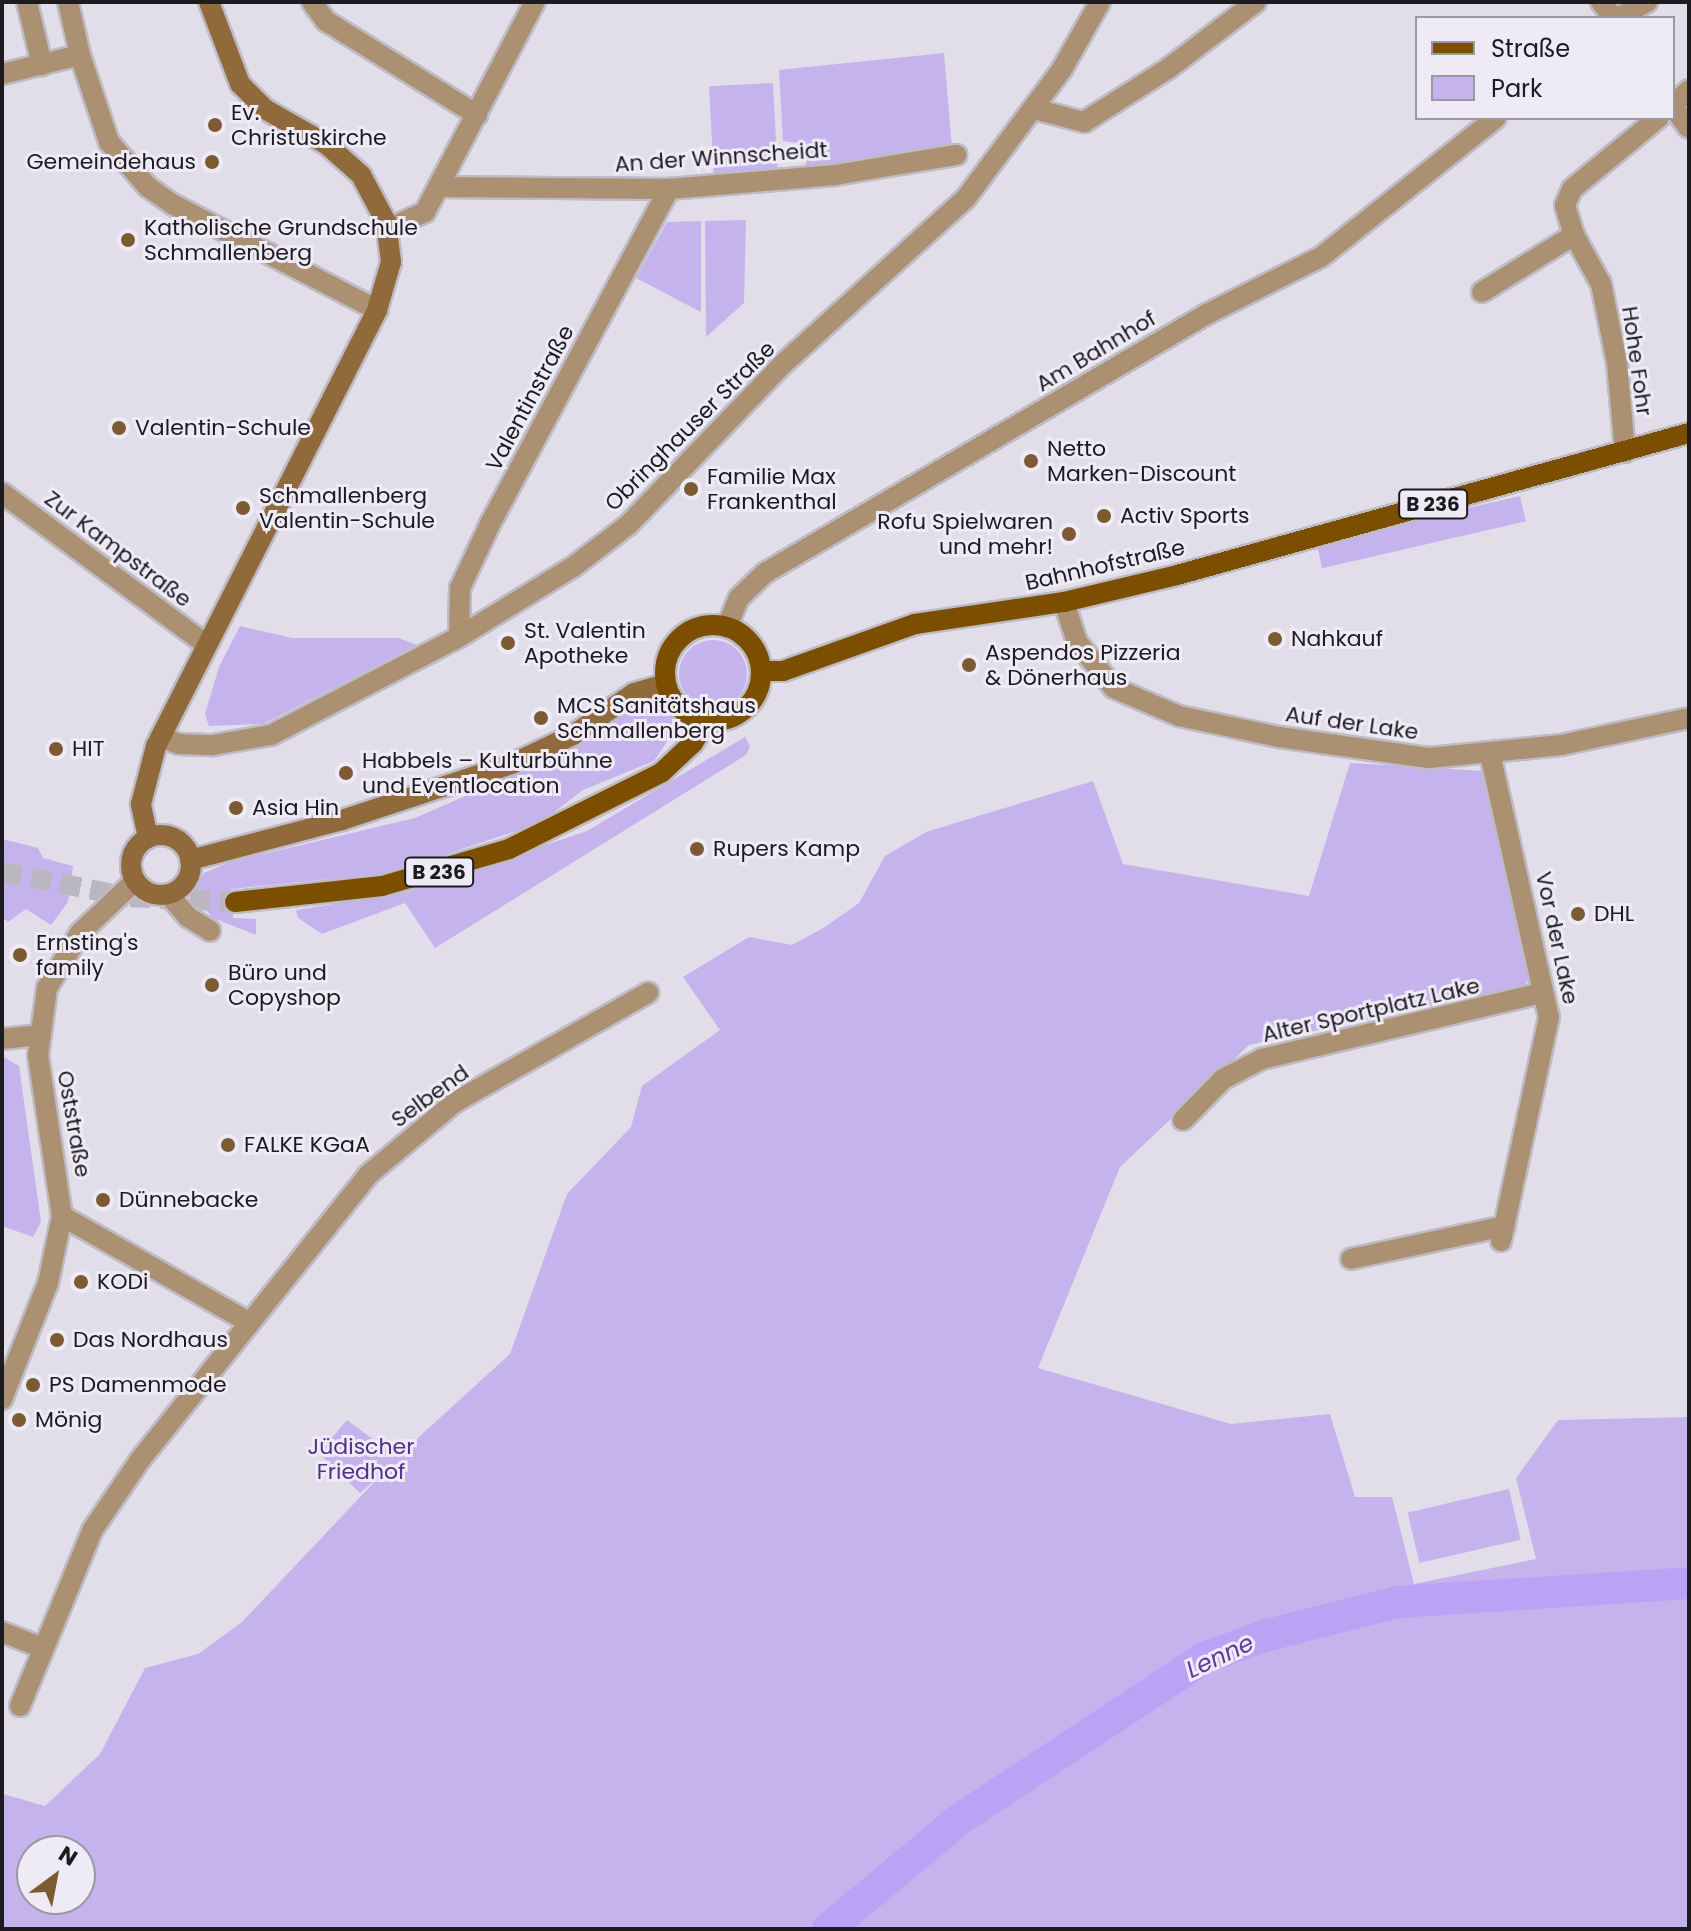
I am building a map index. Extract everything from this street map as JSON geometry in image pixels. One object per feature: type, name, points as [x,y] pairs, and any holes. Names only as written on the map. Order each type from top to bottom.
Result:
[{"type":"main road","points":[[148,838],[141,811],[143,781],[160,737],[227,598],[377,310],[390,274],[388,229],[372,191],[345,157],[265,109],[240,84],[209,2]]},
{"type":"main road","name":"Bahnhofstraße","points":[[762,671],[783,671],[915,624],[1064,602],[1689,433]]},
{"type":"main road","points":[[707,624],[727,627],[751,644],[762,671],[760,685],[746,709],[706,721],[679,707],[666,684],[668,657],[684,635],[707,624]]},
{"type":"main road","points":[[190,860],[342,820],[514,763],[573,735],[634,693],[666,684]]},
{"type":"main road","name":"B 236","points":[[235,902],[382,886],[509,849],[561,828],[661,773],[693,743],[706,721]]},
{"type":"main road","points":[[148,838],[175,839],[190,860],[184,885],[168,894],[150,893],[135,881],[131,861],[148,838]]},
{"type":"street","points":[[27,2],[42,65]]},
{"type":"street","points":[[68,2],[80,55],[109,142],[148,187],[174,205],[377,310]]},
{"type":"street","points":[[312,2],[326,21],[477,115]]},
{"type":"street","points":[[388,229],[421,216],[440,187],[535,2]]},
{"type":"street","name":"Obringhauser Straße","points":[[160,737],[179,744],[213,745],[259,739],[459,637],[573,567],[654,502],[783,364],[966,198],[1034,109],[1100,2]]},
{"type":"street","points":[[1034,109],[1074,123],[1094,118],[1256,2]]},
{"type":"street","points":[[1620,16],[1647,2]]},
{"type":"street","points":[[2,74],[80,55]]},
{"type":"street","points":[[1675,109],[1689,128]]},
{"type":"street","name":"Am Bahnhof","points":[[727,627],[739,598],[765,573],[1220,306],[1321,257],[1493,120]]},
{"type":"street","name":"Hohe Fohr","points":[[1625,452],[1617,363],[1601,284],[1574,235],[1565,209],[1572,189],[1656,120]]},
{"type":"street","name":"An der Winnscheidt","points":[[440,187],[669,189],[835,175],[956,155]]},
{"type":"street","name":"Valentinstraße","points":[[459,637],[460,588],[490,524],[669,189]]},
{"type":"street","points":[[1482,292],[1574,235]]},
{"type":"street","name":"Zur Kampstraße","points":[[2,493],[205,644]]},
{"type":"street","name":"Auf der Lake","points":[[1064,602],[1077,642],[1093,667],[1114,688],[1158,710],[1375,754],[1490,754],[1689,718]]},
{"type":"street","name":"Vor der Lake","points":[[1351,1259],[1503,1234],[1548,1033],[1528,910],[1490,754]]},
{"type":"street","name":"Oststraße","points":[[2,1399],[48,1283],[62,1216],[38,1035],[47,988],[66,953],[94,917],[135,881]]},
{"type":"street","points":[[168,894],[188,917],[210,931]]},
{"type":"street","name":"Selbend","points":[[20,1706],[40,1647],[93,1529],[140,1460],[368,1175],[443,1111],[648,993]]},
{"type":"street","name":"Alter Sportplatz Lake","points":[[1183,1120],[1223,1079],[1262,1059],[1542,993]]},
{"type":"street","points":[[2,1039],[38,1035]]},
{"type":"street","points":[[62,1216],[250,1323]]},
{"type":"street","points":[[2,1632],[40,1647]]},
{"type":"green space","points":[[944,53],[952,148],[806,170],[806,144],[783,141],[779,70]]},
{"type":"green space","points":[[773,83],[778,171],[714,174],[709,86]]},
{"type":"green space","points":[[746,220],[744,303],[706,337],[705,221]]},
{"type":"green space","points":[[701,221],[701,312],[636,278],[667,222]]},
{"type":"green space","points":[[1520,496],[1526,521],[1322,568],[1316,543]]},
{"type":"green space","points":[[240,626],[292,638],[398,638],[417,645],[263,724],[209,726],[205,714],[219,667]]},
{"type":"green space","points":[[706,640],[720,640],[732,645],[742,655],[747,674],[742,693],[732,703],[720,708],[706,708],[694,703],[684,693],[679,681],[679,667],[684,655],[694,645]]},
{"type":"green space","points":[[661,705],[674,716],[676,728],[654,761],[583,790],[540,823],[390,873],[231,889],[233,918],[256,919],[256,935],[213,918],[192,894],[204,873],[230,862],[415,818],[575,748],[625,714]]},
{"type":"green space","points":[[745,737],[750,746],[746,755],[435,948],[405,903],[322,934],[298,918],[296,910],[407,892],[587,831]]},
{"type":"green space","name":"Jüdischer Friedhof","points":[[1350,763],[1485,771],[1532,975],[1524,986],[1249,1045],[1120,1167],[1038,1368],[1231,1424],[1330,1414],[1355,1497],[1392,1497],[1414,1584],[1536,1559],[1516,1478],[1558,1420],[1689,1417],[1689,1929],[2,1929],[3,1794],[45,1806],[100,1754],[145,1668],[198,1654],[242,1622],[380,1476],[360,1493],[319,1453],[347,1420],[397,1457],[510,1354],[567,1194],[631,1127],[642,1086],[720,1030],[683,977],[749,937],[792,945],[825,927],[859,903],[885,856],[926,832],[1093,781],[1123,864],[1309,896]]},
{"type":"green space","points":[[2,839],[38,848],[43,858],[73,866],[68,902],[51,925],[26,909],[8,922],[2,917]]},
{"type":"green space","points":[[2,1056],[19,1066],[41,1222],[33,1237],[2,1226]]},
{"type":"green space","points":[[1509,1489],[1521,1540],[1419,1563],[1408,1512]]},
{"type":"waterway","name":"Lenne","points":[[828,1929],[960,1819],[1204,1658],[1264,1636],[1397,1602],[1689,1583]]},
{"type":"tunnel","points":[[2,872],[130,897],[235,902]]},
{"type":"place","name":"Ev. Christuskirche","points":[[215,125]]},
{"type":"place","name":"Gemeindehaus","points":[[212,162]]},
{"type":"place","name":"Katholische Grundschule Schmallenberg","points":[[128,240]]},
{"type":"place","name":"Valentin-Schule","points":[[119,428]]},
{"type":"place","name":"Netto Marken-Discount","points":[[1031,461]]},
{"type":"place","name":"Familie Max Frankenthal","points":[[691,489]]},
{"type":"place","name":"Schmallenberg Valentin-Schule","points":[[243,508]]},
{"type":"place","name":"Activ Sports","points":[[1104,516]]},
{"type":"place","name":"Rofu Spielwaren und mehr!","points":[[1069,534]]},
{"type":"place","name":"Nahkauf","points":[[1275,639]]},
{"type":"place","name":"St. Valentin Apotheke","points":[[508,643]]},
{"type":"place","name":"Aspendos Pizzeria & Dönerhaus","points":[[969,665]]},
{"type":"place","name":"MCS Sanitätshaus Schmallenberg","points":[[541,718]]},
{"type":"place","name":"HIT","points":[[56,749]]},
{"type":"place","name":"Habbels – Kulturbühne und Eventlocation","points":[[346,773]]},
{"type":"place","name":"Asia Hin","points":[[236,808]]},
{"type":"place","name":"Rupers Kamp","points":[[697,849]]},
{"type":"place","name":"DHL","points":[[1578,914]]},
{"type":"place","name":"Ernsting's family","points":[[20,955]]},
{"type":"place","name":"Büro und Copyshop","points":[[212,985]]},
{"type":"place","name":"FALKE KGaA","points":[[228,1145]]},
{"type":"place","name":"Dünnebacke","points":[[103,1200]]},
{"type":"place","name":"KODi","points":[[81,1282]]},
{"type":"place","name":"Das Nordhaus","points":[[57,1340]]},
{"type":"place","name":"PS Damenmode","points":[[33,1385]]},
{"type":"place","name":"Mönig","points":[[19,1420]]}]
